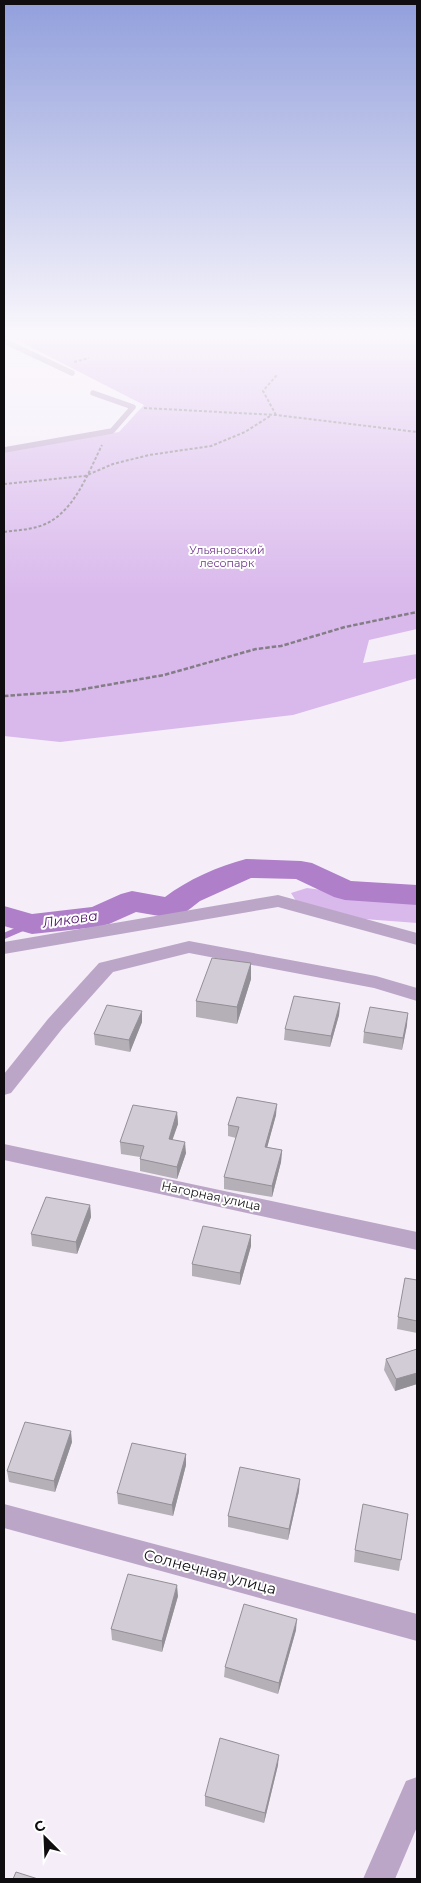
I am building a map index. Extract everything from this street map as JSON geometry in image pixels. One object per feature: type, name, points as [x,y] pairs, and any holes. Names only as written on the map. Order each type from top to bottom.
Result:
[{"type":"street","points":[[4,948],[278,901],[417,939]]},
{"type":"street","points":[[4,1088],[55,1024],[106,967],[189,947],[376,982],[417,995]]},
{"type":"street","name":"Нагорная улица","points":[[4,1152],[417,1240]]},
{"type":"street","name":"Солнечная улица","points":[[4,1516],[417,1628]]},
{"type":"street","points":[[379,1879],[417,1792]]},
{"type":"lane","points":[[4,450],[112,431],[121,421]]},
{"type":"path","points":[[4,484],[85,476],[113,464],[149,455],[211,446],[245,432],[261,421]]},
{"type":"path","points":[[330,421],[417,432]]},
{"type":"path","points":[[4,532],[36,527],[48,522],[58,514],[81,486],[103,443],[101,433]]},
{"type":"path","points":[[4,696],[73,691],[164,675],[256,649],[281,646],[345,627],[417,612]]},
{"type":"green space","name":"Ульяновский лесопарк","points":[[129,421],[417,421],[417,629],[369,640],[363,663],[417,654],[417,678],[293,715],[60,742],[4,736],[4,452],[119,432]]},
{"type":"green space","points":[[307,888],[401,903],[417,902],[417,923],[364,919],[296,901],[291,893]]},
{"type":"building","points":[[212,958],[251,963],[237,1007],[196,1001]]},
{"type":"building","points":[[294,996],[340,1003],[331,1036],[285,1029]]},
{"type":"building","points":[[107,1005],[142,1011],[129,1040],[94,1034]]},
{"type":"building","points":[[370,1007],[408,1013],[403,1038],[364,1032]]},
{"type":"building","points":[[237,1097],[277,1104],[265,1147],[282,1150],[272,1186],[224,1177],[239,1127],[228,1125]]},
{"type":"building","points":[[133,1105],[177,1112],[169,1139],[185,1142],[177,1167],[140,1159],[144,1146],[120,1142]]},
{"type":"building","points":[[46,1197],[90,1205],[76,1242],[31,1234]]},
{"type":"building","points":[[203,1226],[251,1235],[240,1273],[192,1264]]},
{"type":"building","points":[[405,1278],[417,1280],[417,1321],[398,1317]]},
{"type":"building","points":[[417,1349],[417,1373],[396,1379],[386,1359]]},
{"type":"building","points":[[25,1422],[71,1431],[54,1481],[7,1471]]},
{"type":"building","points":[[132,1443],[186,1454],[172,1505],[117,1493]]},
{"type":"building","points":[[240,1467],[300,1479],[289,1529],[228,1516]]},
{"type":"building","points":[[363,1504],[408,1514],[401,1560],[355,1550]]},
{"type":"building","points":[[128,1574],[177,1585],[162,1641],[111,1629]]},
{"type":"building","points":[[244,1604],[297,1619],[279,1683],[225,1667]]},
{"type":"building","points":[[220,1738],[279,1755],[265,1813],[205,1796]]},
{"type":"building","points":[[16,1872],[38,1879],[13,1879]]},
{"type":"waterway","name":"Ликова","points":[[4,916],[32,924],[98,917],[132,901],[171,908],[189,894],[246,868],[301,870],[345,890],[417,895]]},
{"type":"waterway","points":[[4,936],[32,924]]}]
